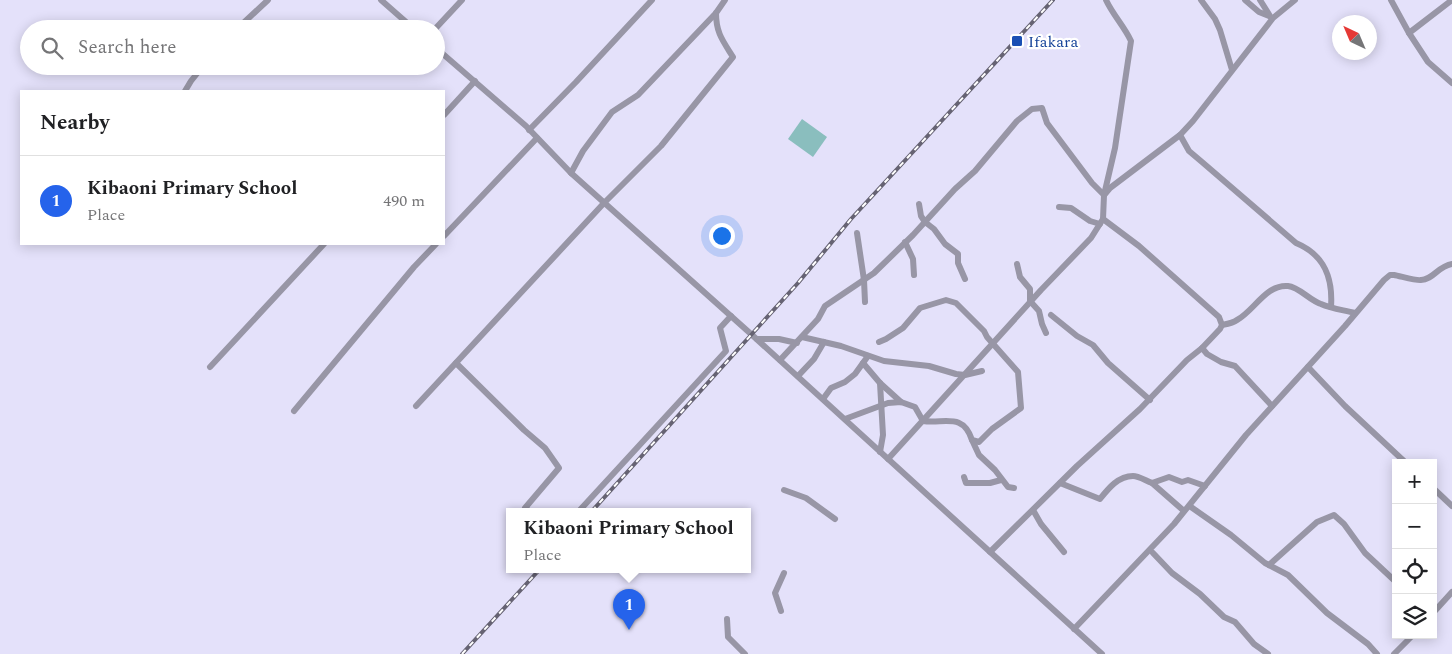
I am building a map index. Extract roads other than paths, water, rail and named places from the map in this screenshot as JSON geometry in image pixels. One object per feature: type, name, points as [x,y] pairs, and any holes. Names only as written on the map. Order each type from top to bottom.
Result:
[{"type":"street","points":[[247,20],[268,0]]},
{"type":"street","points":[[381,0],[404,20]]},
{"type":"street","points":[[444,20],[462,0]]},
{"type":"street","points":[[528,130],[576,82],[652,0]]},
{"type":"street","points":[[571,173],[583,151],[612,112],[638,95],[716,13],[725,0]]},
{"type":"street","points":[[888,459],[1030,302],[1091,238],[1102,222],[1104,195],[1115,148],[1131,41],[1106,0]]},
{"type":"street","points":[[1201,0],[1215,19],[1220,30],[1232,70]]},
{"type":"street","points":[[1245,0],[1259,12],[1271,17]]},
{"type":"street","points":[[1260,0],[1271,17]]},
{"type":"street","points":[[1104,195],[1110,188],[1180,135],[1211,98],[1271,17],[1295,0]]},
{"type":"street","points":[[1392,0],[1409,33],[1428,62],[1452,83]]},
{"type":"street","points":[[1409,33],[1452,0]]},
{"type":"street","points":[[416,406],[604,203],[661,146],[733,57],[719,35],[716,25],[716,13]]},
{"type":"street","points":[[445,56],[537,138],[571,173],[798,376],[1102,654]]},
{"type":"street","points":[[186,90],[196,75]]},
{"type":"street","points":[[445,114],[475,81]]},
{"type":"street","points":[[780,360],[818,319],[826,306],[874,273],[975,171],[1017,121],[1032,109],[1042,108],[1047,123],[1092,183],[1104,195]]},
{"type":"street","points":[[1180,135],[1189,151],[1296,243],[1314,252],[1326,270],[1331,307]]},
{"type":"street","points":[[445,235],[537,138]]},
{"type":"street","points":[[919,204],[920,216],[934,229],[945,244],[958,254],[958,263],[965,279]]},
{"type":"street","points":[[1059,207],[1071,208],[1090,221],[1102,222],[1139,246],[1219,317],[1222,325]]},
{"type":"street","points":[[857,233],[866,302]]},
{"type":"street","points":[[905,242],[913,259],[914,274]]},
{"type":"street","points":[[210,367],[323,245]]},
{"type":"street","points":[[294,411],[414,267],[435,245]]},
{"type":"street","points":[[1017,264],[1020,277],[1030,289],[1030,302],[1039,310],[1046,333]]},
{"type":"street","points":[[1074,628],[1146,555],[1272,406],[1387,277],[1398,275],[1421,280],[1428,278],[1442,266],[1452,264]]},
{"type":"street","points":[[990,552],[1060,483],[1150,400],[1187,360],[1202,348],[1222,325],[1239,320],[1268,293],[1281,286],[1293,287],[1312,300],[1355,313]]},
{"type":"street","points":[[879,342],[903,328],[920,308],[946,300],[956,303],[984,331],[987,338],[1018,372],[1021,408],[992,429],[979,442],[972,440]]},
{"type":"street","points":[[1051,315],[1092,346],[1108,363],[1150,400]]},
{"type":"street","points":[[583,508],[726,351],[720,328],[731,316]]},
{"type":"street","points":[[802,337],[841,346],[884,361],[929,366],[965,375],[982,371]]},
{"type":"street","points":[[757,339],[780,339],[797,343]]},
{"type":"street","points":[[798,376],[814,360],[824,342]]},
{"type":"street","points":[[1202,348],[1207,354],[1221,362],[1235,366],[1272,406]]},
{"type":"street","points":[[823,399],[831,388],[845,382],[855,374],[868,356]]},
{"type":"street","points":[[456,363],[545,448],[560,468],[525,508]]},
{"type":"street","points":[[863,363],[880,383],[901,402],[915,407],[923,421]]},
{"type":"street","points":[[1308,367],[1345,406],[1402,459]]},
{"type":"street","points":[[880,383],[883,435],[880,452]]},
{"type":"street","points":[[844,419],[880,406],[901,402]]},
{"type":"street","points":[[923,421],[948,420],[959,422],[967,430],[979,455],[995,470],[1008,487],[1014,488]]},
{"type":"street","points":[[1060,483],[1100,499],[1111,485],[1133,476],[1152,483],[1184,511]]},
{"type":"street","points":[[964,477],[966,483],[990,483],[1001,480]]},
{"type":"street","points":[[1152,483],[1168,477],[1182,482],[1188,480],[1204,486]]},
{"type":"street","points":[[784,490],[806,498],[835,519]]},
{"type":"street","points":[[1437,492],[1452,506]]},
{"type":"street","points":[[1191,506],[1269,565],[1295,580],[1327,613],[1368,644],[1377,654]]},
{"type":"street","points":[[1033,510],[1064,552]]},
{"type":"street","points":[[1269,565],[1317,522],[1334,515],[1344,524],[1365,554],[1392,578]]},
{"type":"street","points":[[1152,554],[1224,617],[1236,622],[1254,644],[1268,654]]},
{"type":"street","points":[[781,611],[774,594],[784,573]]},
{"type":"street","points":[[1437,609],[1452,592]]},
{"type":"street","points":[[727,619],[728,637],[745,654]]},
{"type":"street","points":[[1394,654],[1410,639]]},
{"type":"railway","points":[[595,508],[798,283],[851,219],[1053,0]]},
{"type":"railway","points":[[462,654],[536,573]]},
{"type":"place","name":"Ifakara","points":[[1017,41]]},
{"type":"place","name":"Kibaoni Primary School","points":[[629,630]]}]
